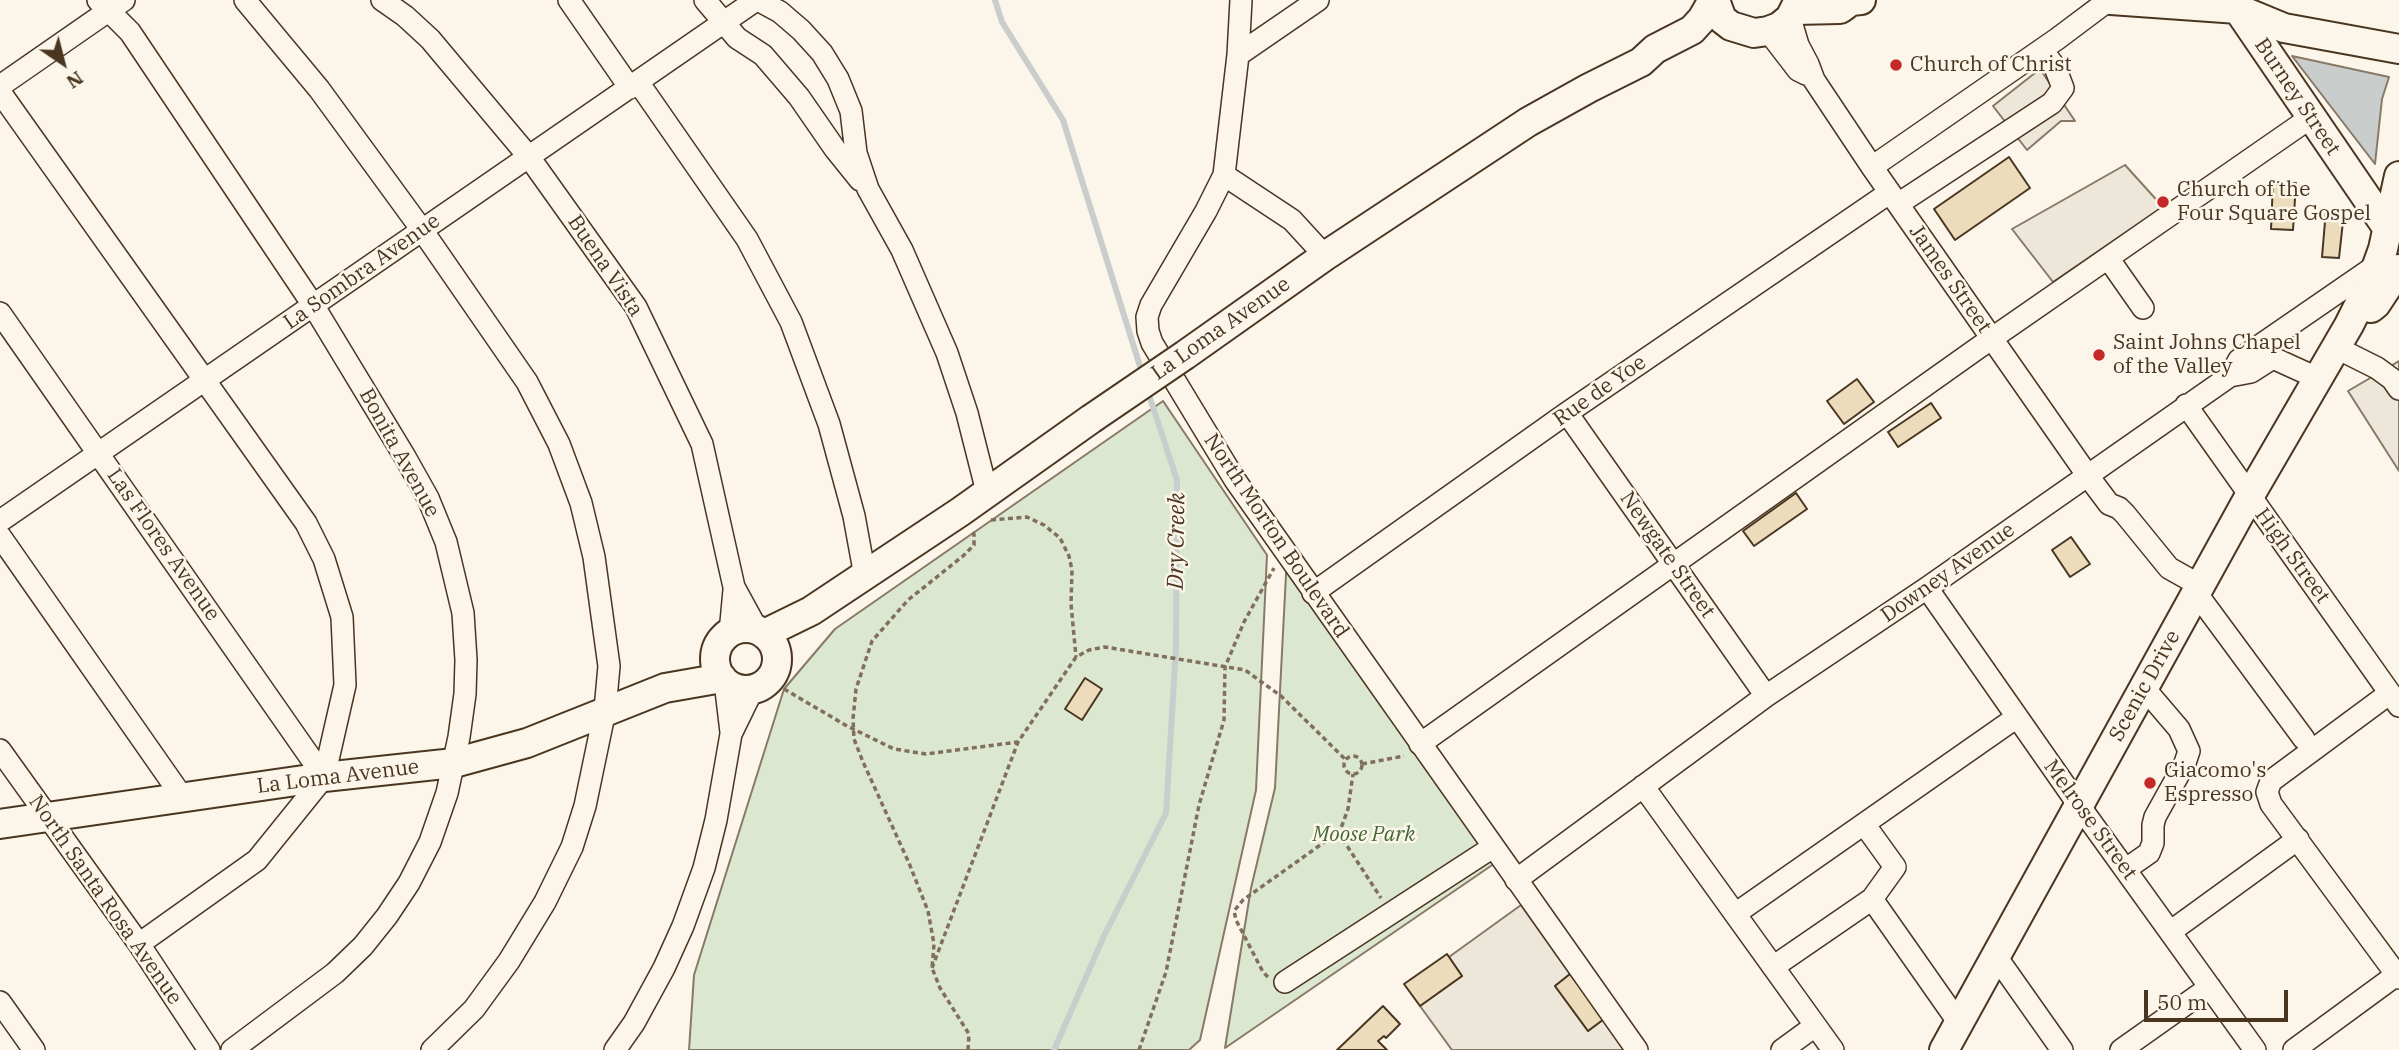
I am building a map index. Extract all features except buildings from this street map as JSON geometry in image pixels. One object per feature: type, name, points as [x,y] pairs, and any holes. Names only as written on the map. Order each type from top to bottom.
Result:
[{"type":"main road","points":[[1714,0],[1723,19],[1731,26],[1779,18]]},
{"type":"main road","name":"La Loma Avenue","points":[[761,632],[811,611],[865,576],[1325,256],[1528,122],[1641,62],[1655,49],[1692,30],[1714,0]]},
{"type":"main road","name":"La Loma Avenue","points":[[1641,62],[1659,60],[1715,36],[1779,18],[1840,9],[1854,0]]},
{"type":"main road","points":[[2110,0],[2235,5],[2264,0]]},
{"type":"main road","points":[[2235,5],[2284,28],[2399,49]]},
{"type":"main road","name":"Burney Street","points":[[2235,5],[2388,229]]},
{"type":"main road","points":[[2342,336],[2376,304],[2388,267],[2388,229],[2399,176]]},
{"type":"main road","name":"Scenic Drive","points":[[1944,1050],[2249,497],[2342,336]]},
{"type":"main road","name":"La Loma Avenue","points":[[777,660],[787,640],[811,611]]},
{"type":"main road","points":[[742,628],[761,632],[776,649],[775,670],[769,679],[752,689],[733,687],[723,680],[715,665],[724,639],[742,628]]},
{"type":"main road","name":"La Loma Avenue","points":[[665,688],[724,639]]},
{"type":"main road","name":"La Loma Avenue","points":[[0,824],[324,777],[454,763],[527,743],[665,688],[723,680]]},
{"type":"street","points":[[245,0],[319,89],[422,230],[527,382],[559,444],[581,503],[594,557],[609,666],[605,710],[585,806],[572,847],[545,902],[509,961],[474,1009],[432,1050]]},
{"type":"street","name":"Buena Vista","points":[[382,0],[430,39],[529,157],[635,307],[658,349],[702,444],[734,587],[761,632]]},
{"type":"street","points":[[569,0],[747,239],[791,322],[829,424],[854,516],[865,576]]},
{"type":"street","points":[[705,0],[737,38],[763,55],[799,97],[835,149],[868,189],[902,250],[947,353],[967,413],[987,492]]},
{"type":"street","points":[[757,0],[780,12],[801,30],[822,53],[838,79],[850,111],[856,153],[868,189]]},
{"type":"street","name":"La Sombra Avenue","points":[[0,521],[757,0]]},
{"type":"street","points":[[1238,55],[1318,0]]},
{"type":"street","points":[[1872,167],[2110,0]]},
{"type":"street","name":"North Morton Boulevard","points":[[1239,2],[1238,55],[1224,175],[1151,305],[1147,317],[1152,343],[1235,480],[1283,551],[1637,1050]]},
{"type":"street","points":[[0,86],[110,4]]},
{"type":"street","name":"Bonita Avenue","points":[[110,4],[313,305],[428,498],[446,542],[463,613],[466,660],[463,707],[454,763],[430,842],[409,883],[363,946],[335,973],[232,1050]]},
{"type":"street","name":"James Street","points":[[1779,18],[1798,70],[1814,80],[2088,476],[2109,504],[2125,514],[2169,568],[2199,590]]},
{"type":"street","name":"Rue de Yoe","points":[[1313,593],[1567,413],[1894,199],[2052,103],[2063,88],[2042,50]]},
{"type":"street","points":[[0,92],[306,523],[324,559],[342,617],[345,685],[324,777],[257,860],[139,944]]},
{"type":"street","points":[[1423,749],[1673,563],[2310,118]]},
{"type":"street","points":[[1224,175],[1292,220],[1325,256]]},
{"type":"street","points":[[2108,258],[2143,308]]},
{"type":"street","name":"Downey Avenue","points":[[1516,880],[1766,696],[1927,588],[2230,376],[2239,360],[2388,267]]},
{"type":"street","name":"Las Flores Avenue","points":[[0,313],[324,777]]},
{"type":"street","points":[[2342,336],[2377,369],[2392,379],[2399,389]]},
{"type":"street","points":[[2230,376],[2251,372],[2273,358],[2317,379]]},
{"type":"street","name":"High Street","points":[[2186,405],[2394,700]]},
{"type":"street","name":"Newgate Street","points":[[1567,413],[1766,696]]},
{"type":"street","points":[[0,536],[183,798]]},
{"type":"street","name":"Buena Vista","points":[[724,639],[734,587]]},
{"type":"street","name":"Melrose Street","points":[[1927,588],[2169,932],[2256,1050]]},
{"type":"street","points":[[2199,590],[2304,739]]},
{"type":"street","points":[[723,680],[731,734]]},
{"type":"street","points":[[2126,869],[2149,853],[2153,843],[2155,817],[2189,751],[2179,729],[2144,688]]},
{"type":"street","points":[[615,1050],[634,1023],[683,926],[704,868],[713,832],[731,734],[752,689]]},
{"type":"street","points":[[2294,1050],[2398,975],[2271,804],[2267,792],[2271,781],[2394,700]]},
{"type":"street","points":[[1735,914],[2017,718]]},
{"type":"street","name":"North Santa Rosa Avenue","points":[[0,750],[139,944],[209,1050]]},
{"type":"street","points":[[1643,786],[1833,1050]]},
{"type":"street","points":[[1773,967],[1872,899],[1895,867],[1864,824]]},
{"type":"street","points":[[2169,932],[2298,839]]},
{"type":"street","points":[[1285,982],[1493,847]]},
{"type":"street","points":[[1872,899],[1959,1023]]},
{"type":"street","points":[[1995,955],[2062,1050]]},
{"type":"street","points":[[2121,1050],[2210,987]]},
{"type":"street","points":[[0,1002],[34,1050]]},
{"type":"street","points":[[1782,1050],[1815,1026]]},
{"type":"path","points":[[989,520],[1027,517],[1044,525],[1060,538],[1069,556],[1072,570],[1071,604],[1076,657]]},
{"type":"path","points":[[968,1050],[969,1034],[940,988],[932,968],[934,944],[928,911],[863,762],[853,729],[856,689],[872,641],[908,600],[974,545],[974,534],[969,527],[979,524]]},
{"type":"path","points":[[1139,1050],[1166,972],[1199,805],[1224,720],[1225,667],[1244,622],[1283,551]]},
{"type":"path","points":[[932,968],[1018,742],[1076,657],[1089,650],[1105,647],[1245,670],[1281,696],[1346,760]]},
{"type":"path","points":[[783,689],[894,749],[926,754],[1018,742]]},
{"type":"path","points":[[1362,764],[1423,749]]},
{"type":"path","points":[[1346,760],[1355,757],[1362,764]]},
{"type":"path","points":[[1346,760],[1345,769],[1353,774]]},
{"type":"path","points":[[1285,982],[1271,980],[1263,972],[1234,911],[1243,900],[1338,832],[1348,809],[1353,774],[1361,769],[1362,764]]},
{"type":"path","points":[[1338,832],[1391,912]]},
{"type":"green space","points":[[1163,401],[1267,555],[1256,790],[1200,1040],[1189,1050],[689,1050],[694,975],[784,689],[835,629]]},
{"type":"green space","name":"Moose Park","points":[[1287,555],[1501,859],[1225,1048],[1251,888],[1275,788]]},
{"type":"shaded area","points":[[2292,56],[2389,77],[2382,99],[2375,164]]},
{"type":"shaded area","points":[[2040,69],[2075,121],[2061,121],[2027,150],[1993,106]]},
{"type":"shaded area","points":[[2125,165],[2163,207],[2053,282],[2012,229]]},
{"type":"shaded area","points":[[2399,361],[2399,471],[2348,391]]},
{"type":"shaded area","points":[[1521,905],[1570,974],[1555,986],[1588,1031],[1604,1019],[1626,1050],[1452,1050],[1420,1006],[1462,976],[1449,957]]},
{"type":"waterway","name":"Dry Creek","points":[[995,0],[1002,22],[1063,120],[1143,376]]},
{"type":"waterway","name":"Dry Creek","points":[[1054,1050],[1104,936],[1166,813],[1176,648],[1177,480],[1147,389]]},
{"type":"place","name":"Church of Christ","points":[[1896,65]]},
{"type":"place","name":"Church of the Four Square Gospel","points":[[2163,202]]},
{"type":"place","name":"Saint Johns Chapel of the Valley","points":[[2099,355]]},
{"type":"place","name":"Giacomo's Espresso","points":[[2150,783]]}]
